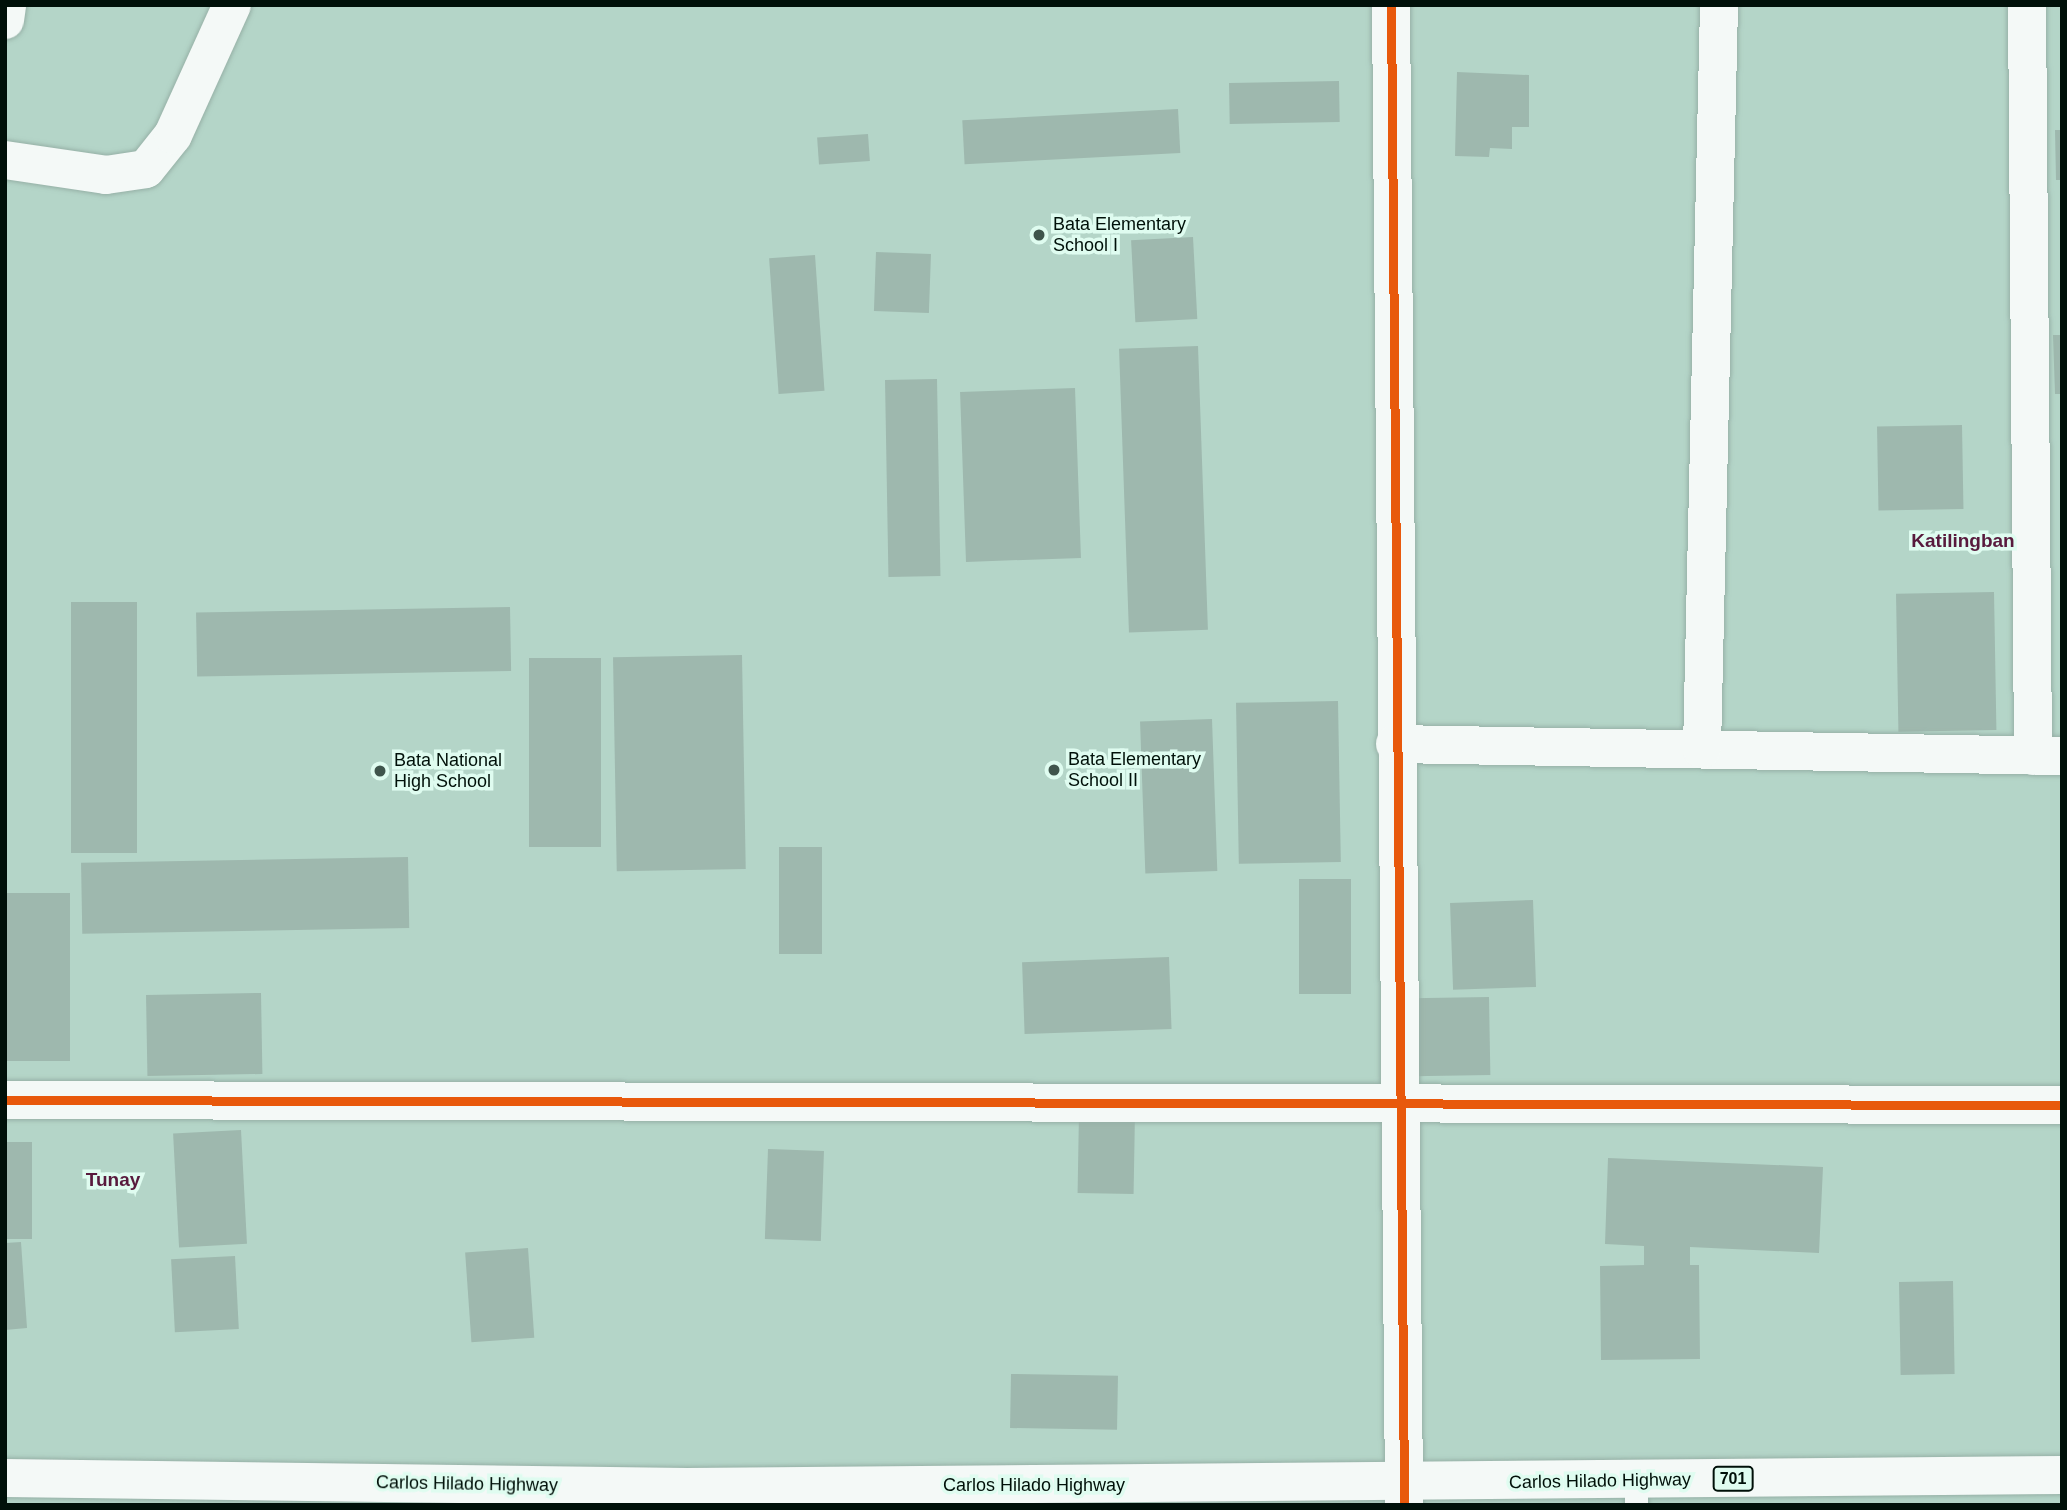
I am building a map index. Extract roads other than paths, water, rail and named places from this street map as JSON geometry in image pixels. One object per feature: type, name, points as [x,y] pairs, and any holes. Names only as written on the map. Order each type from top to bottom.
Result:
[{"type":"street","points":[[5,20],[7,5]]},
{"type":"street","points":[[5,160],[106,175],[146,169],[173,135],[232,5]]},
{"type":"street","points":[[1391,5],[1397,1103],[1404,1494]]},
{"type":"street","points":[[1702,749],[1719,5]]},
{"type":"street","points":[[1395,744],[2048,756],[2027,5]]},
{"type":"street","points":[[5,1100],[2062,1105]]},
{"type":"street","name":"Carlos Hilado Highway","points":[[5,1478],[1404,1494],[1636,1493],[2062,1475]]},
{"type":"place","name":"Bata Elementary School I","points":[[1039,235]]},
{"type":"place","name":"Bata Elementary School II","points":[[1054,770]]},
{"type":"place","name":"Bata National High School","points":[[380,771]]},
{"type":"district","name":"Katilingban","points":[[1963,541]]},
{"type":"district","name":"Tunay","points":[[113,1180]]}]
